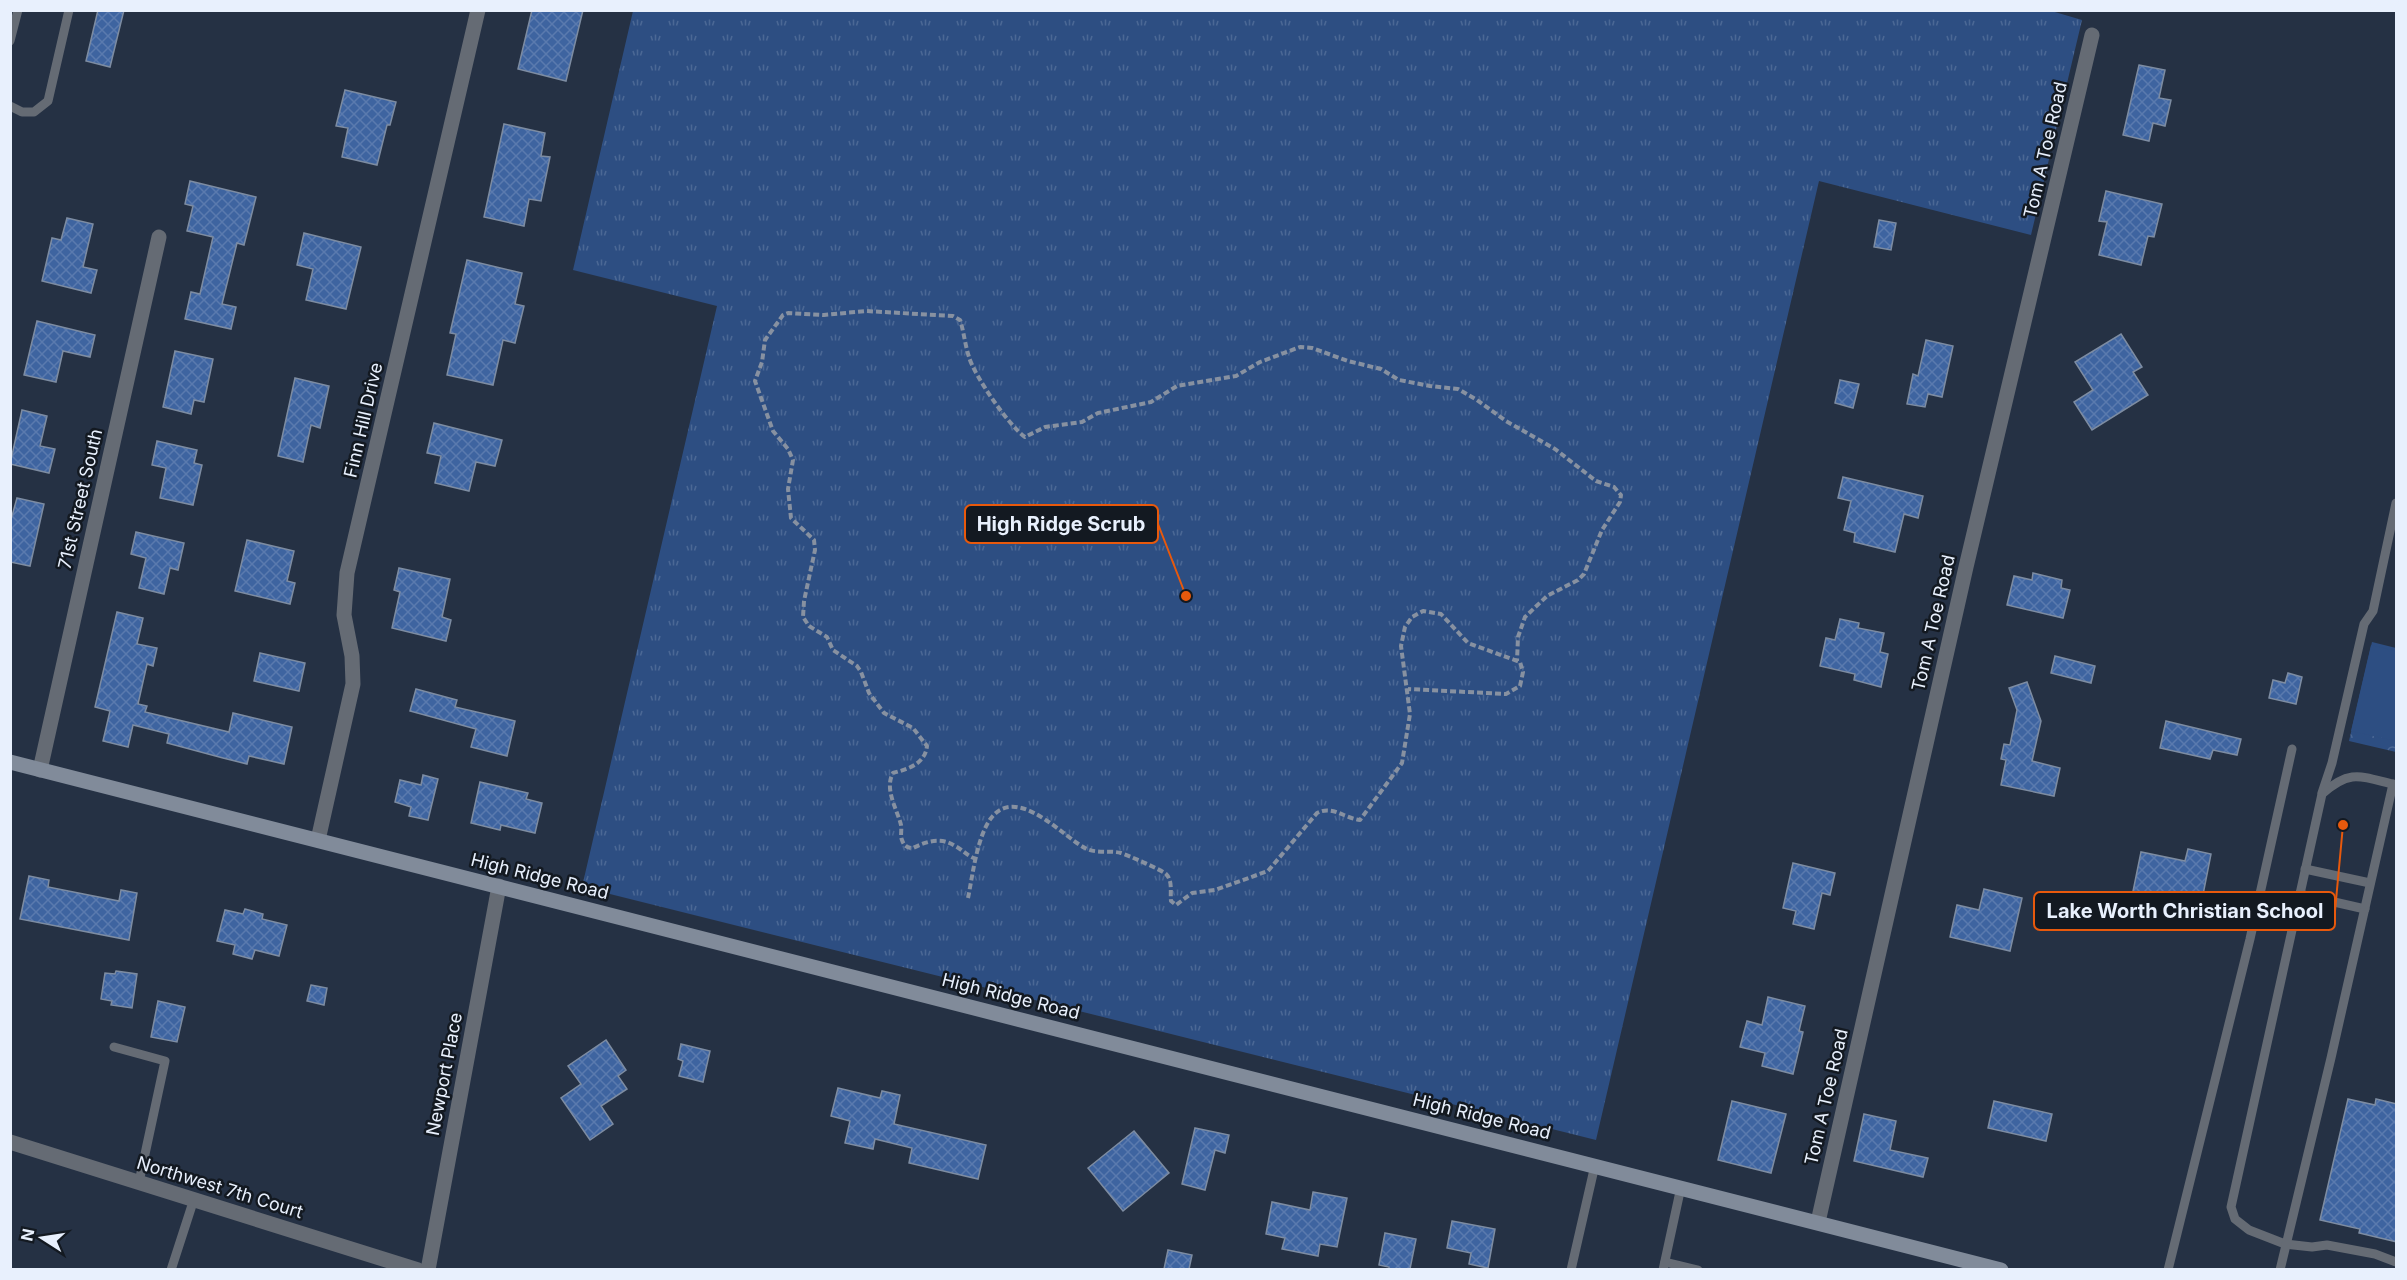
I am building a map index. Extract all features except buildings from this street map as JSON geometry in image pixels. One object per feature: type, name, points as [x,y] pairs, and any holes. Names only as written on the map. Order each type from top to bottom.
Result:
[{"type":"street","name":"Finn Hill Drive","points":[[318,840],[353,684],[352,656],[344,615],[347,573],[478,10]]},
{"type":"street","name":"Tom A Toe Road","points":[[1818,1222],[1966,567],[2092,35]]},
{"type":"street","name":"71st Street South","points":[[40,770],[159,237]]},
{"type":"street","name":"High Ridge Road","points":[[10,762],[2001,1269]]},
{"type":"street","name":"Newport Place","points":[[428,1269],[499,886]]},
{"type":"street","name":"Northwest 7th Court","points":[[10,1142],[418,1269]]},
{"type":"lane","points":[[10,41],[18,10]]},
{"type":"lane","points":[[10,106],[22,112],[34,112],[48,101],[69,10]]},
{"type":"lane","points":[[2397,503],[2373,611],[2364,624],[2332,763],[2322,794],[2231,1207],[2235,1219],[2249,1230],[2285,1244],[2312,1247],[2327,1245],[2375,1254],[2397,1262]]},
{"type":"lane","points":[[2168,1269],[2250,939],[2292,749]]},
{"type":"lane","points":[[2280,1269],[2395,784],[2355,776],[2336,782],[2322,794]]},
{"type":"lane","points":[[2305,869],[2370,883]]},
{"type":"lane","points":[[2299,894],[2365,909]]},
{"type":"lane","points":[[114,1047],[165,1061],[139,1182]]},
{"type":"lane","points":[[1571,1269],[1596,1165]]},
{"type":"lane","points":[[1681,1187],[1664,1266],[1698,1269]]},
{"type":"lane","points":[[171,1269],[194,1199]]},
{"type":"path","points":[[977,859],[944,841],[929,842],[913,848],[905,846],[889,780],[893,773],[913,767],[918,763],[927,746],[912,728],[884,713],[869,693],[861,672],[856,666],[836,653],[827,637],[809,626],[803,617],[814,540],[791,518],[788,489],[793,460],[788,449],[773,431],[754,381],[762,362],[765,340],[783,315],[788,313],[824,315],[866,311],[953,316],[960,320],[969,357],[986,388],[1025,437],[1045,427],[1082,422],[1098,413],[1151,402],[1177,386],[1236,376],[1260,362],[1300,347],[1312,348],[1348,361],[1381,369],[1399,380],[1458,389],[1506,421],[1555,449],[1596,480],[1614,487],[1621,495],[1620,502],[1602,530],[1584,574],[1578,580],[1547,596],[1526,617],[1518,637],[1517,661]]},
{"type":"path","points":[[968,898],[987,822],[1001,809],[1009,807],[1025,810],[1047,820],[1077,843],[1091,850],[1128,854],[1162,871],[1170,879],[1171,901],[1176,905],[1192,893],[1215,891],[1268,871],[1317,813],[1329,810],[1354,819],[1363,817],[1402,763],[1410,714],[1408,689],[1401,658],[1403,634],[1407,621],[1417,613],[1424,611],[1441,614],[1468,643],[1517,661],[1522,666],[1520,686],[1506,694],[1408,689]]},
{"type":"green space","points":[[2048,10],[2082,20],[2031,235],[1819,181],[1596,1140],[582,887],[717,306],[573,270],[633,11]]},
{"type":"green space","points":[[2372,642],[2396,648],[2396,752],[2349,741]]},
{"type":"green space","points":[[2371,645],[2396,651],[2396,741],[2351,731]]},
{"type":"place","name":"High Ridge Scrub","points":[[1186,596]]},
{"type":"place","name":"Lake Worth Christian School","points":[[2343,825]]}]
